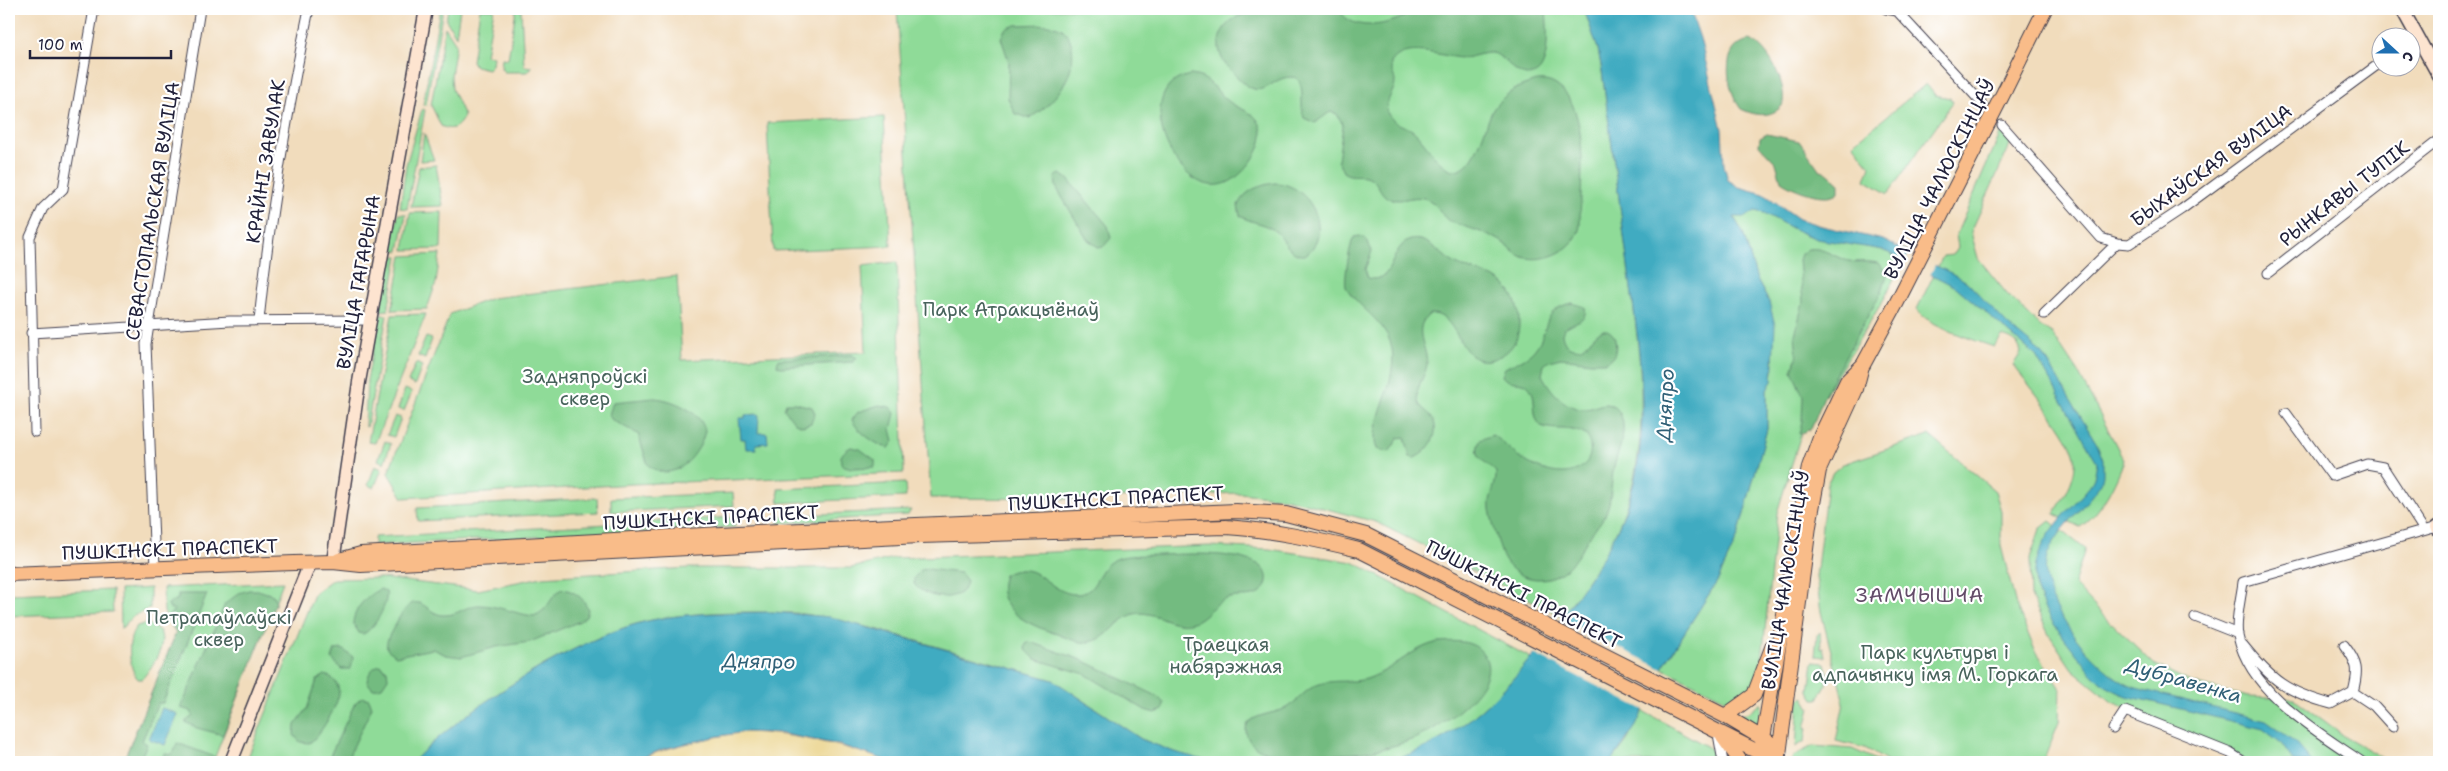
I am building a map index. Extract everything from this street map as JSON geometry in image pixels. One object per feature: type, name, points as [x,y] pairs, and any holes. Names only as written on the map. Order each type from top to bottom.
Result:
[{"type":"main road","name":"ВУЛІЦА ГАГАРЫНА","points":[[333,562],[370,320],[426,9]]},
{"type":"main road","name":"ВУЛІЦА ЧАЛЮСКІНЦАЎ","points":[[1778,755],[1809,526],[1819,470],[1856,389],[1863,365],[2006,90],[2045,9]]},
{"type":"main road","points":[[2402,9],[2409,28]]},
{"type":"main road","points":[[2420,49],[2439,76]]},
{"type":"main road","name":"ВУЛІЦА ЧАЛЮСКІНЦАЎ","points":[[1759,757],[1768,717],[1809,467],[1820,436],[1847,381],[1863,365]]},
{"type":"main road","name":"ПУШКІНСКІ ПРАСПЕКТ","points":[[333,562],[370,553],[757,532],[1236,511],[1286,514],[1366,535],[1725,716],[1762,738],[1778,755]]},
{"type":"main road","name":"ПУШКІНСКІ ПРАСПЕКТ","points":[[9,574],[333,562],[361,565],[920,536],[1226,527],[1283,532],[1359,550],[1717,731],[1759,757]]},
{"type":"main road","points":[[231,762],[310,563]]},
{"type":"main road","points":[[1725,716],[1744,704],[1754,695],[1759,686],[1775,639],[1789,582]]},
{"type":"main road","name":"ПУШКІНСКІ ПРАСПЕКТ","points":[[1717,731],[1741,762]]},
{"type":"main road","points":[[1759,757],[1778,755]]},
{"type":"street","points":[[35,432],[30,237],[43,208],[62,189],[94,9]]},
{"type":"street","name":"СЕВАСТОПАЛЬСКАЯ ВУЛІЦА","points":[[155,568],[146,344],[200,9]]},
{"type":"street","name":"КРАЙНІ ЗАВУЛАК","points":[[259,320],[268,232],[284,130],[309,9]]},
{"type":"street","points":[[1886,9],[1900,10],[1981,102]]},
{"type":"street","name":"БЫХАЎСКАЯ ВУЛІЦА","points":[[2044,314],[2117,243],[2130,244],[2370,70]]},
{"type":"street","points":[[2002,125],[2101,238],[2117,243]]},
{"type":"street","name":"РЫНКАВЫ ТУПІК","points":[[2268,273],[2439,140]]},
{"type":"street","points":[[31,333],[259,320],[370,320]]},
{"type":"street","points":[[2286,413],[2332,476],[2366,464],[2383,467],[2424,530]]},
{"type":"street","points":[[2362,762],[2266,691],[2245,658],[2238,637],[2242,582],[2424,530],[2438,528]]},
{"type":"street","points":[[2195,617],[2238,637],[2258,663],[2280,684],[2302,696],[2332,704],[2353,692],[2358,674],[2355,659],[2344,645]]},
{"type":"street","points":[[2353,692],[2374,706],[2393,727]]},
{"type":"street","points":[[2112,729],[2124,711],[2230,753],[2244,762]]},
{"type":"street","points":[[1717,731],[1723,762]]},
{"type":"green space","points":[[440,9],[443,9],[426,105],[423,105]]},
{"type":"green space","points":[[448,9],[460,9],[456,36],[446,20]]},
{"type":"green space","points":[[480,9],[494,9],[486,55],[493,56],[492,65],[488,69],[475,66],[472,61]]},
{"type":"green space","points":[[516,9],[521,9],[524,66],[532,67],[528,72],[504,72],[501,68],[502,58],[508,59]]},
{"type":"green space","name":"Парк Атракцыёнаў","points":[[897,9],[1584,9],[1598,49],[1602,71],[1639,354],[1641,418],[1639,450],[1633,482],[1619,527],[1597,566],[1562,616],[1376,522],[1285,498],[1240,493],[1088,499],[931,498]]},
{"type":"green space","points":[[1265,9],[1339,9],[1345,17],[1354,22],[1364,25],[1376,25],[1398,19],[1416,9],[1546,9],[1546,53],[1539,72],[1531,75],[1520,73],[1499,56],[1492,53],[1462,58],[1414,51],[1405,53],[1397,56],[1391,63],[1395,81],[1387,110],[1394,121],[1417,134],[1438,160],[1449,169],[1455,170],[1463,167],[1475,154],[1494,108],[1513,90],[1542,81],[1556,85],[1567,96],[1575,111],[1579,129],[1582,170],[1580,225],[1578,234],[1573,241],[1567,248],[1550,256],[1532,259],[1523,257],[1495,238],[1450,222],[1429,200],[1419,197],[1400,200],[1390,199],[1384,195],[1369,177],[1350,175],[1343,172],[1338,160],[1343,125],[1337,114],[1330,112],[1315,123],[1304,118],[1302,92],[1297,78],[1284,78],[1265,88],[1250,88],[1230,70],[1221,56],[1219,41],[1225,27],[1239,16]]},
{"type":"green space","points":[[1016,25],[1052,25],[1066,32],[1072,46],[1073,57],[1067,78],[1047,106],[1029,118],[1015,114],[1008,98],[1009,62],[1001,38],[1005,29]]},
{"type":"green space","points":[[445,27],[456,44],[451,76],[452,89],[464,116],[457,126],[449,129],[441,126],[431,105]]},
{"type":"green space","points":[[1750,40],[1764,51],[1780,79],[1783,89],[1782,106],[1773,113],[1763,115],[1741,109],[1732,91],[1729,81],[1729,59],[1733,50],[1740,44]]},
{"type":"green space","points":[[1191,75],[1203,78],[1230,102],[1253,115],[1259,123],[1262,131],[1261,140],[1254,158],[1234,179],[1214,185],[1195,179],[1179,165],[1167,145],[1161,122],[1162,101],[1171,84]]},
{"type":"green space","points":[[1926,84],[1935,95],[1950,98],[1953,102],[1888,194],[1865,180],[1870,166],[1853,144]]},
{"type":"green space","points":[[422,109],[425,110],[407,209],[400,208],[406,165]]},
{"type":"green space","points":[[884,117],[891,246],[773,251],[767,123]]},
{"type":"green space","points":[[2001,132],[2011,143],[1971,232],[1978,258],[2007,294],[2040,326],[2053,335],[2077,371],[2124,460],[2117,478],[2101,506],[2080,527],[2054,514],[2072,480],[2075,457],[2058,424],[2013,365],[2021,353],[2017,344],[2002,336],[1994,347],[1940,326],[1921,315],[1917,309],[1943,256],[1953,255],[1958,247],[1956,235]]},
{"type":"green space","points":[[424,133],[434,160],[420,161]]},
{"type":"green space","points":[[1767,134],[1799,141],[1819,169],[1826,172],[1839,183],[1839,192],[1826,196],[1810,194],[1781,181],[1776,163],[1759,145],[1760,138]]},
{"type":"green space","points":[[436,165],[443,206],[411,207],[419,167]]},
{"type":"green space","points":[[1060,174],[1067,178],[1108,226],[1111,238],[1104,246],[1098,247],[1087,239],[1056,187],[1055,177]]},
{"type":"green space","points":[[1275,183],[1288,186],[1299,192],[1315,212],[1318,235],[1314,246],[1305,255],[1291,251],[1272,229],[1240,216],[1238,205],[1249,192],[1264,185]]},
{"type":"green space","points":[[1755,211],[1764,213],[1806,235],[1883,250],[1903,260],[1884,299],[1801,434],[1777,513],[1760,679],[1737,703],[1732,703],[1662,668],[1718,580],[1738,536],[1767,429],[1767,389],[1772,381],[1773,358],[1769,302],[1757,280],[1743,233],[1734,217]]},
{"type":"green space","points":[[442,212],[441,249],[404,250],[410,213]]},
{"type":"green space","points":[[398,214],[406,214],[399,251],[391,251]]},
{"type":"green space","points":[[1360,236],[1366,239],[1372,251],[1365,269],[1368,278],[1376,279],[1383,276],[1402,245],[1408,241],[1420,240],[1431,245],[1457,265],[1485,274],[1504,284],[1514,297],[1517,306],[1519,325],[1514,344],[1500,356],[1486,360],[1476,358],[1468,352],[1449,323],[1441,316],[1430,314],[1424,319],[1421,338],[1427,364],[1417,396],[1420,405],[1434,421],[1435,434],[1430,446],[1414,458],[1410,457],[1405,437],[1399,438],[1389,452],[1377,449],[1375,439],[1376,428],[1388,387],[1393,358],[1391,344],[1383,328],[1346,287],[1351,246],[1354,237]]},
{"type":"green space","points":[[1808,249],[1819,249],[1844,260],[1880,264],[1887,275],[1882,291],[1827,389],[1811,429],[1799,434],[1802,421],[1803,396],[1792,371],[1797,355],[1795,335],[1803,302],[1799,260],[1801,254]]},
{"type":"green space","points":[[440,254],[436,283],[427,309],[392,310],[402,256]]},
{"type":"green space","points":[[390,256],[398,256],[388,310],[380,311]]},
{"type":"green space","name":"Задняпроўскі сквер","points":[[897,262],[904,473],[633,484],[403,498],[388,473],[450,314],[492,298],[677,276],[682,360],[866,352],[862,266]]},
{"type":"green space","points":[[1572,303],[1585,307],[1585,312],[1579,321],[1564,329],[1562,334],[1566,344],[1574,348],[1582,348],[1597,333],[1605,330],[1610,331],[1614,336],[1616,344],[1614,354],[1606,362],[1561,358],[1549,361],[1544,365],[1542,375],[1550,388],[1568,405],[1583,409],[1605,404],[1614,406],[1622,420],[1623,435],[1614,467],[1608,508],[1603,518],[1576,558],[1565,570],[1548,578],[1531,578],[1515,571],[1503,557],[1490,509],[1496,472],[1481,459],[1478,446],[1480,440],[1492,435],[1528,463],[1557,473],[1567,473],[1576,470],[1587,462],[1590,451],[1587,436],[1576,431],[1541,426],[1536,417],[1534,397],[1530,388],[1523,383],[1508,381],[1502,376],[1505,368],[1525,358],[1535,349],[1540,342],[1550,315],[1562,306]]},
{"type":"green space","points":[[426,314],[375,443],[368,442],[392,315]]},
{"type":"green space","points":[[380,315],[387,315],[367,427],[365,426],[367,380]]},
{"type":"green space","points":[[426,337],[432,339],[425,359],[418,356]]},
{"type":"green space","points":[[852,355],[857,358],[853,362],[781,367],[777,365],[778,360],[781,359]]},
{"type":"green space","points":[[416,363],[422,366],[415,385],[408,382]]},
{"type":"green space","points":[[405,389],[412,392],[404,411],[398,409]]},
{"type":"green space","points":[[654,398],[684,407],[697,417],[705,430],[698,449],[692,458],[676,470],[667,472],[657,471],[648,465],[638,434],[612,420],[609,415],[613,402]]},
{"type":"green space","points":[[786,403],[812,407],[815,413],[811,423],[803,426],[795,423],[784,409]]},
{"type":"green space","points":[[879,405],[890,407],[895,413],[891,429],[894,441],[889,448],[879,445],[868,437],[852,420],[858,412]]},
{"type":"green space","points":[[395,416],[401,418],[394,437],[387,435]]},
{"type":"green space","name":"Парк культуры і адпачынку імя М. Горкага","points":[[1929,435],[1995,491],[2001,511],[2001,546],[2016,605],[2034,648],[2060,687],[2059,722],[2043,762],[1888,762],[1865,748],[1836,741],[1844,703],[1821,612],[1816,577],[1827,484],[1833,472],[1843,464]]},
{"type":"green space","points":[[385,441],[391,444],[384,463],[378,460]]},
{"type":"green space","points":[[851,447],[860,449],[875,460],[875,467],[851,468],[842,465],[842,454]]},
{"type":"green space","points":[[375,466],[382,469],[374,488],[368,485]]},
{"type":"green space","points":[[905,483],[906,497],[779,503],[778,489]]},
{"type":"green space","points":[[733,493],[734,506],[611,512],[611,498]]},
{"type":"green space","points":[[597,498],[598,512],[418,521],[417,508]]},
{"type":"green space","points":[[911,510],[908,515],[779,523],[779,516]]},
{"type":"green space","points":[[735,517],[735,527],[374,545],[374,537]]},
{"type":"green space","points":[[2050,521],[2085,549],[2074,584],[2111,624],[2154,664],[2190,682],[2248,697],[2295,699],[2346,737],[2391,762],[2250,762],[2112,702],[2072,669],[2048,633],[2031,596],[2030,558],[2040,529]]},
{"type":"green space","name":"Траецкая набярэжная","points":[[1210,546],[1269,549],[1353,562],[1531,658],[1484,708],[1466,723],[1427,747],[1406,756],[1384,762],[1205,761],[1174,752],[1141,739],[1053,680],[876,629],[811,615],[759,612],[706,613],[652,620],[623,628],[558,657],[491,698],[434,742],[413,762],[246,762],[315,592],[333,579],[381,578],[478,590],[542,577],[689,568],[851,568],[894,558]]},
{"type":"green space","points":[[1186,554],[1220,555],[1252,561],[1262,567],[1267,576],[1267,583],[1260,593],[1248,597],[1228,598],[1193,622],[1178,623],[1149,614],[1134,614],[1123,620],[1102,637],[1090,642],[1069,639],[1026,621],[1008,607],[1003,598],[1004,575],[1016,570],[1026,570],[1034,573],[1058,589],[1067,593],[1077,594],[1089,590],[1107,565],[1117,558]]},
{"type":"green space","points":[[921,570],[961,573],[967,581],[964,589],[959,594],[943,597],[926,593],[914,584],[914,578]]},
{"type":"green space","name":"Петрапаўлаўскі сквер","points":[[283,582],[213,762],[123,762],[176,633],[164,612],[163,588]]},
{"type":"green space","points":[[150,588],[150,608],[132,617],[121,629],[120,590]]},
{"type":"green space","points":[[381,589],[386,592],[386,597],[380,616],[372,627],[363,634],[359,633],[353,623],[356,612],[366,598]]},
{"type":"green space","points":[[562,589],[570,591],[581,598],[588,610],[586,616],[580,621],[530,642],[496,647],[461,657],[446,655],[433,649],[396,656],[387,649],[389,637],[395,625],[410,605],[421,604],[438,614],[446,615],[478,605],[493,606],[534,616],[544,610]]},
{"type":"green space","points":[[112,590],[113,612],[9,616],[9,594]]},
{"type":"green space","points":[[258,590],[273,595],[276,602],[223,735],[197,728],[185,722],[193,716],[191,711],[181,708],[225,604],[239,593]]},
{"type":"green space","points":[[178,594],[207,594],[163,703],[158,703],[142,741],[147,744],[139,762],[123,762],[176,633],[167,618],[174,610],[169,608],[168,604],[178,599]]},
{"type":"green space","points":[[147,623],[160,631],[162,644],[150,669],[142,679],[138,679],[130,661],[131,638],[137,626]]},
{"type":"green space","points":[[1820,632],[1821,648],[1823,647],[1825,657],[1815,656],[1817,635]]},
{"type":"green space","points":[[1451,641],[1471,644],[1481,651],[1488,668],[1479,690],[1470,700],[1448,719],[1428,732],[1398,745],[1382,749],[1332,755],[1270,753],[1257,748],[1248,738],[1246,730],[1252,720],[1286,708],[1317,685],[1372,677],[1412,653],[1438,642]]},
{"type":"green space","points":[[1030,642],[1082,660],[1157,696],[1164,703],[1163,710],[1155,713],[1145,710],[1085,674],[1035,659],[1025,649],[1026,644]]},
{"type":"green space","points":[[342,649],[353,657],[351,669],[341,669],[332,659],[335,650]]},
{"type":"green space","points":[[1813,662],[1825,663],[1828,674],[1826,674],[1826,685],[1818,699],[1814,699],[1809,691]]},
{"type":"green space","points":[[380,665],[387,670],[388,678],[382,687],[373,689],[367,682],[368,676],[373,669]]},
{"type":"green space","points":[[325,675],[333,679],[337,684],[339,693],[336,704],[323,728],[313,740],[309,743],[300,742],[294,735],[295,725],[307,709],[317,680]]},
{"type":"green space","points":[[1803,696],[1810,708],[1805,728],[1807,728],[1805,741],[1796,747],[1799,700]]},
{"type":"green space","points":[[362,697],[369,699],[372,707],[346,762],[327,762],[355,703]]},
{"type":"green space","points":[[1761,703],[1760,728],[1757,730],[1740,719],[1739,716],[1751,711]]},
{"type":"green space","points":[[1643,711],[1711,749],[1720,762],[1611,762],[1627,741]]},
{"type":"green space","points":[[177,743],[215,757],[213,762],[161,762],[165,753],[170,755],[174,752]]},
{"type":"green space","points":[[1813,746],[1852,749],[1881,762],[1791,762],[1793,756]]},
{"type":"sand","points":[[745,732],[783,735],[819,741],[891,762],[632,762],[688,743]]},
{"type":"water","name":"Дняпро","points":[[1584,9],[1690,9],[1700,38],[1722,129],[1724,165],[1728,180],[1739,187],[1764,194],[1799,219],[1883,240],[1957,276],[1967,282],[2008,325],[2043,354],[2097,444],[2103,460],[2101,483],[2056,538],[2047,557],[2046,574],[2050,594],[2073,634],[2104,668],[2121,681],[2136,688],[2266,721],[2294,741],[2312,762],[2294,762],[2280,742],[2263,729],[2127,696],[2109,688],[2100,682],[2090,671],[2051,620],[2044,608],[2035,583],[2038,557],[2047,537],[2090,486],[2094,478],[2097,462],[2036,356],[1956,287],[1883,250],[1817,239],[1793,229],[1764,213],[1755,211],[1746,217],[1734,217],[1743,233],[1757,280],[1769,302],[1775,325],[1772,381],[1767,390],[1767,429],[1738,536],[1718,580],[1662,668],[1636,726],[1611,762],[1384,762],[1408,755],[1431,745],[1453,732],[1473,717],[1510,682],[1565,613],[1598,565],[1624,514],[1634,483],[1640,452],[1642,420],[1642,388],[1636,323],[1602,71],[1598,49]]},
{"type":"water","points":[[759,414],[758,433],[767,433],[768,443],[756,444],[756,449],[746,449],[745,439],[741,439],[739,418],[745,418],[745,415]]},
{"type":"water","name":"Дняпро","points":[[773,612],[830,617],[1053,680],[1141,739],[1174,752],[1211,762],[891,762],[840,745],[778,733],[745,732],[663,749],[632,762],[413,762],[434,742],[491,698],[558,657],[592,641],[624,628],[667,617],[712,613]]},
{"type":"water","points":[[162,708],[178,714],[165,745],[149,739]]},
{"type":"pier","points":[[1910,250],[1936,263],[1929,277],[1904,264]]},
{"type":"pier","points":[[1558,617],[1664,670],[1646,711],[1532,653]]},
{"type":"tunnel","points":[[1981,102],[2002,125]]},
{"type":"district","name":"ЗАМЧЫШЧА","points":[[1920,595]]},
{"type":"water label","name":"Дубравенка","points":[[2184,680]]}]
